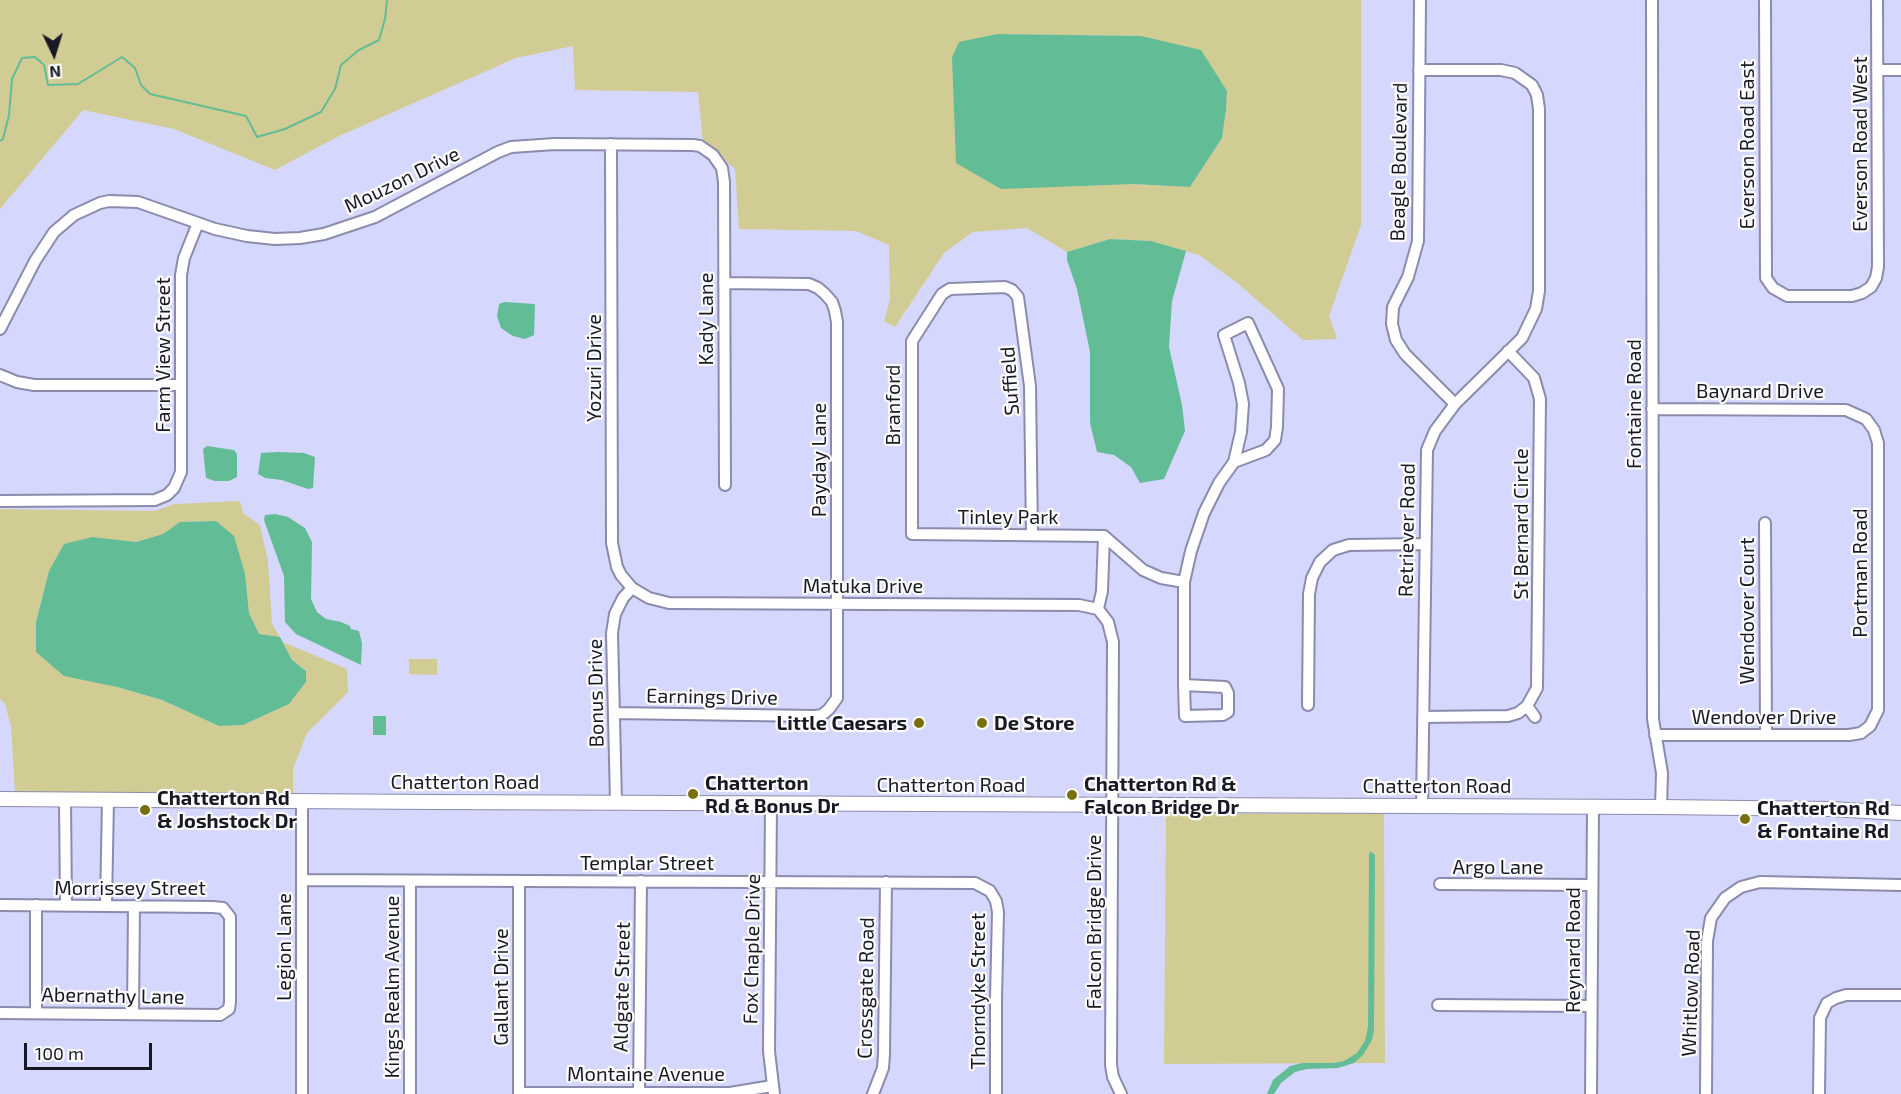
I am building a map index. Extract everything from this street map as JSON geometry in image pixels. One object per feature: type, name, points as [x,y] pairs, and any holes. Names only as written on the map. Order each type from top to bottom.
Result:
[{"type":"main road","name":"Chatterton Road","points":[[0,798],[771,804],[1661,807],[1830,809],[1901,813]]},
{"type":"street","name":"Beagle Boulevard","points":[[1420,0],[1418,241],[1408,277],[1393,307],[1392,324],[1396,340],[1405,354],[1455,404]]},
{"type":"street","name":"Fontaine Road","points":[[1652,0],[1653,719],[1662,773],[1661,807]]},
{"type":"street","name":"Everson Road East","points":[[1765,0],[1765,267],[1768,292],[1787,296],[1852,296],[1863,293],[1871,287]]},
{"type":"street","name":"Everson Road West","points":[[1871,287],[1878,267],[1877,0]]},
{"type":"street","name":"Retriever Road","points":[[1419,70],[1501,70],[1520,75],[1528,81],[1537,95],[1539,109],[1539,291],[1536,309],[1531,324],[1522,338],[1455,404],[1435,431],[1427,450],[1422,806]]},
{"type":"street","points":[[1877,70],[1901,70]]},
{"type":"street","name":"Yozuri Drive","points":[[611,144],[612,543],[617,567],[632,588]]},
{"type":"street","name":"Mouzon Drive","points":[[0,329],[48,240],[74,214],[100,203],[138,202],[198,223],[247,236],[274,239],[324,234],[375,217],[511,147],[693,144],[713,155]]},
{"type":"street","name":"Kady Lane","points":[[713,155],[722,168],[724,182],[725,485]]},
{"type":"street","name":"Farm View Street","points":[[0,501],[155,500],[167,495],[174,488],[181,472],[182,267],[198,223]]},
{"type":"street","name":"Payday Lane","points":[[724,283],[809,284],[825,294],[836,311],[837,698],[829,710],[822,715],[808,716]]},
{"type":"street","name":"Suffield","points":[[950,289],[1005,287],[1012,290],[1018,297],[1030,386],[1032,535]]},
{"type":"street","name":"Branford","points":[[912,534],[912,341],[942,294],[950,289]]},
{"type":"street","points":[[1184,685],[1225,687],[1228,693],[1228,712],[1223,715],[1185,716],[1184,685],[1184,582],[1191,551],[1204,513],[1219,483],[1234,462],[1241,432],[1242,404],[1234,365],[1224,335],[1248,323],[1278,389],[1277,427],[1275,440],[1266,450],[1234,462]]},
{"type":"street","name":"St Bernard Circle","points":[[1508,351],[1534,378],[1540,399],[1538,682],[1535,693],[1527,706]]},
{"type":"street","points":[[0,375],[17,382],[34,385],[180,385]]},
{"type":"street","name":"Baynard Drive","points":[[1652,409],[1839,409],[1854,412],[1866,419]]},
{"type":"street","name":"Portman Road","points":[[1866,419],[1874,430],[1878,443],[1878,710],[1870,726]]},
{"type":"street","name":"Wendover Court","points":[[1765,523],[1766,735]]},
{"type":"street","name":"Tinley Park","points":[[912,534],[1104,536]]},
{"type":"street","points":[[1104,536],[1143,570],[1161,578],[1184,582]]},
{"type":"street","points":[[1098,609],[1102,591],[1104,536]]},
{"type":"street","points":[[1308,705],[1309,594],[1312,578],[1320,562],[1333,550],[1349,545],[1425,544]]},
{"type":"street","name":"Matuka Drive","points":[[632,588],[649,598],[669,603],[1080,605],[1098,609]]},
{"type":"street","name":"Bonus Drive","points":[[616,802],[612,633],[615,614],[632,588]]},
{"type":"street","name":"Falcon Bridge Drive","points":[[1098,609],[1108,622],[1113,642],[1111,1065],[1113,1077],[1121,1094]]},
{"type":"street","points":[[1423,717],[1503,717],[1518,713],[1527,706],[1535,717]]},
{"type":"street","name":"Earnings Drive","points":[[614,713],[808,716]]},
{"type":"street","name":"Wendover Drive","points":[[1655,735],[1849,735],[1860,733],[1870,726]]},
{"type":"street","points":[[65,799],[66,906]]},
{"type":"street","points":[[106,906],[108,799]]},
{"type":"street","name":"Legion Lane","points":[[302,801],[302,1094]]},
{"type":"street","name":"Fox Chaple Drive","points":[[771,804],[769,1051],[773,1090]]},
{"type":"street","name":"Reynard Road","points":[[1591,1094],[1593,807]]},
{"type":"street","name":"Templar Street","points":[[302,880],[969,882],[990,891]]},
{"type":"street","name":"Kings Realm Avenue","points":[[410,880],[410,1094]]},
{"type":"street","name":"Gallant Drive","points":[[519,881],[519,1093]]},
{"type":"street","name":"Aldgate Street","points":[[639,1093],[641,881]]},
{"type":"street","name":"Crossgate Road","points":[[873,1094],[883,1068],[884,1054],[885,882]]},
{"type":"street","name":"Whitlow Road","points":[[1706,1094],[1707,941],[1711,918],[1725,898],[1741,887],[1760,882],[1901,885]]},
{"type":"street","name":"Argo Lane","points":[[1440,884],[1592,885]]},
{"type":"street","name":"Thorndyke Street","points":[[990,891],[996,900],[998,912],[996,1094]]},
{"type":"street","name":"Morrissey Street","points":[[0,905],[219,907],[229,913],[230,1002],[225,1013]]},
{"type":"street","points":[[36,905],[36,1013]]},
{"type":"street","points":[[133,1014],[134,906]]},
{"type":"street","points":[[1819,1094],[1820,1023],[1821,1012],[1827,1003],[1846,996],[1901,995]]},
{"type":"street","points":[[1438,1005],[1591,1006]]},
{"type":"street","name":"Abernathy Lane","points":[[0,1013],[209,1015],[225,1013]]},
{"type":"street","name":"Montaine Avenue","points":[[519,1093],[730,1093],[773,1090]]},
{"type":"shaded area","points":[[0,0],[1361,0],[1361,225],[1329,316],[1337,339],[1303,340],[1236,282],[1199,255],[1151,241],[1110,239],[1067,252],[1027,228],[973,232],[944,253],[895,327],[884,321],[890,300],[889,245],[856,231],[739,229],[735,169],[703,142],[698,92],[575,90],[573,46],[516,58],[339,136],[275,170],[174,129],[83,110],[0,209]],"holes":[[[997,34],[1141,36],[1227,91],[1222,138],[1190,187],[1134,184],[959,43]]]},
{"type":"shaded area","points":[[997,34],[1141,36],[1201,50],[1227,91],[1222,138],[1190,187],[1134,184],[1001,189],[956,163],[952,57],[959,42]]},
{"type":"shaded area","points":[[1110,239],[1151,241],[1186,251],[1172,301],[1169,347],[1182,405],[1185,431],[1164,479],[1140,483],[1131,467],[1114,455],[1097,452],[1090,423],[1090,352],[1067,252]]},
{"type":"shaded area","points":[[505,302],[535,304],[534,335],[525,339],[513,336],[501,328],[497,316],[499,304]]},
{"type":"shaded area","points":[[207,446],[234,450],[237,454],[237,477],[229,481],[215,481],[206,478],[203,449]]},
{"type":"shaded area","points":[[261,453],[304,453],[315,457],[313,488],[308,489],[282,480],[265,478],[258,474]]},
{"type":"shaded area","points":[[240,501],[243,513],[260,525],[268,561],[272,624],[280,637],[259,634],[249,613],[245,574],[216,521],[181,522],[163,534],[136,542],[118,541],[49,571],[36,622],[36,652],[117,687],[162,700],[219,726],[243,725],[289,704],[306,682],[306,671],[292,660],[283,642],[347,669],[348,692],[307,733],[293,769],[293,793],[15,792],[11,727],[5,704],[0,699],[0,509],[154,511],[175,504]]},
{"type":"shaded area","points":[[275,514],[288,517],[305,528],[312,542],[311,599],[317,612],[326,619],[341,622],[359,631],[362,643],[361,665],[296,634],[285,622],[284,576],[264,520],[265,515]]},
{"type":"shaded area","points":[[216,521],[234,536],[245,574],[249,613],[259,634],[280,637],[292,660],[306,671],[306,682],[289,704],[243,725],[219,726],[162,700],[117,687],[64,676],[36,652],[36,622],[49,571],[64,544],[92,537],[136,542],[163,534],[180,522]]},
{"type":"shaded area","points":[[409,659],[437,659],[437,675],[409,674]]},
{"type":"shaded area","points":[[373,716],[386,716],[386,735],[373,735]]},
{"type":"shaded area","points":[[1384,813],[1385,1063],[1164,1064],[1166,814]]},
{"type":"shaded area","points":[[1370,851],[1375,855],[1374,1031],[1372,1040],[1363,1055],[1354,1063],[1338,1068],[1307,1069],[1295,1072],[1281,1083],[1274,1094],[1267,1094],[1273,1080],[1290,1066],[1302,1063],[1344,1061],[1357,1053],[1365,1041],[1368,1027]]},
{"type":"waterway","points":[[0,141],[3,139],[9,115],[12,79],[22,58],[35,57],[44,65],[48,85],[78,84],[122,57],[135,68],[141,85],[150,94],[246,116],[257,137],[285,129],[321,112],[335,89],[341,65],[359,50],[379,40],[387,0]]},
{"type":"place","name":"Little Caesars","points":[[919,723]]},
{"type":"place","name":"De Store","points":[[982,723]]},
{"type":"place","name":"Chatterton Rd & Bonus Dr","points":[[693,794]]},
{"type":"place","name":"Chatterton Rd & Falcon Bridge Dr","points":[[1072,795]]},
{"type":"place","name":"Chatterton Rd & Joshstock Dr","points":[[145,810]]},
{"type":"place","name":"Chatterton Rd & Fontaine Rd","points":[[1745,819]]}]
